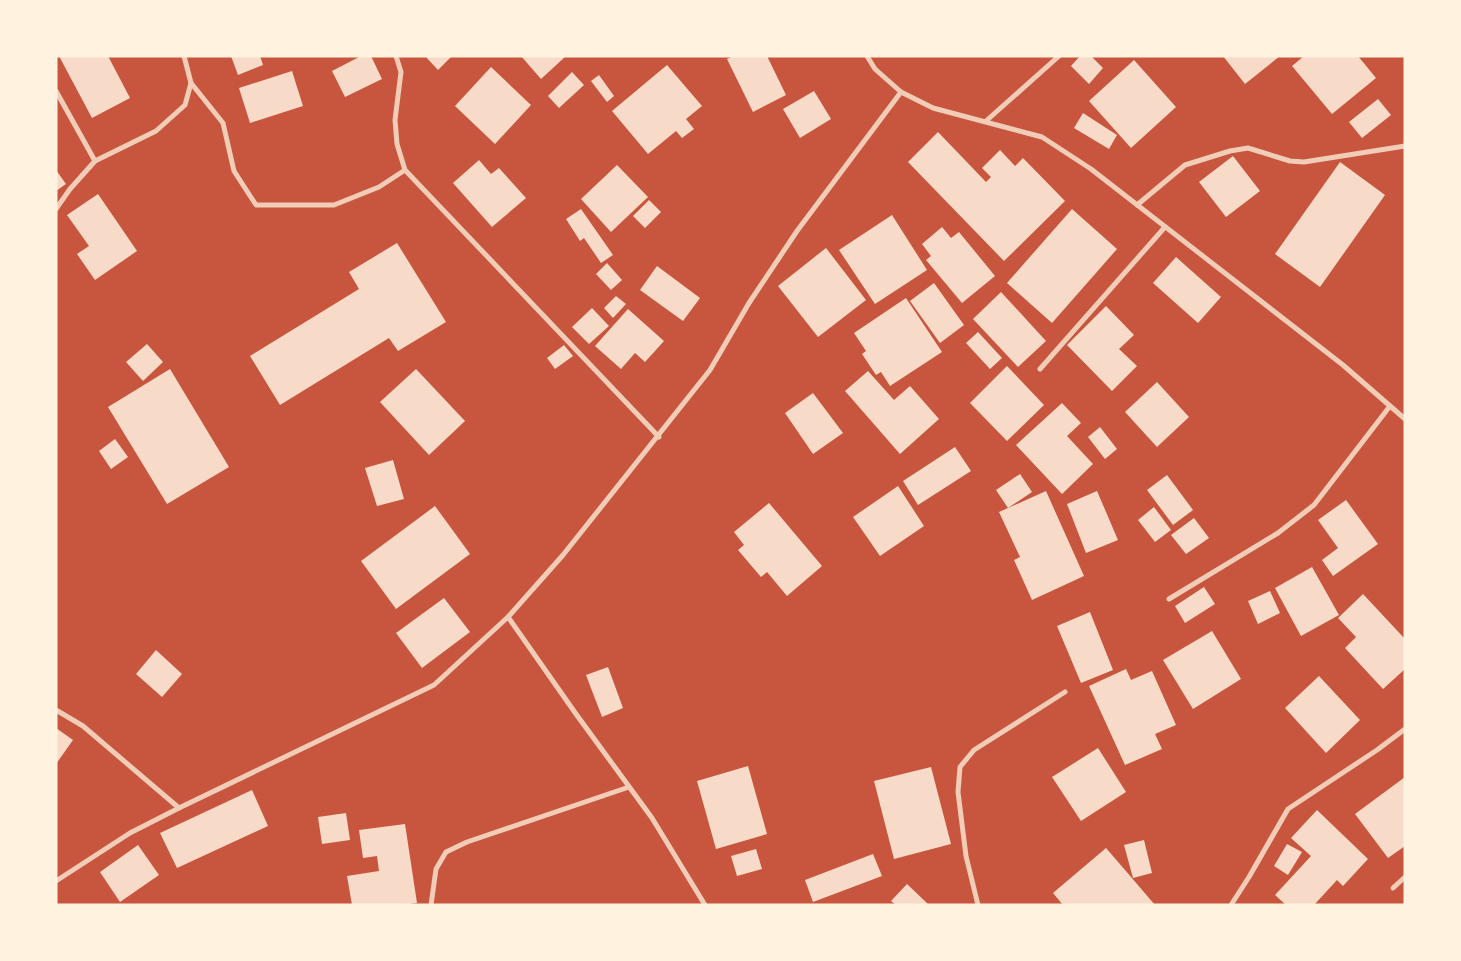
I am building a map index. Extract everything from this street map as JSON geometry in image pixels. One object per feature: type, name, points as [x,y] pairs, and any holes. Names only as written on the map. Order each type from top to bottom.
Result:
[{"type":"street","points":[[184,56],[191,83],[223,122],[234,172],[256,205],[334,205],[379,187],[405,170]]},
{"type":"street","points":[[396,56],[401,72],[395,120],[396,136],[405,170],[659,437]]},
{"type":"street","points":[[867,56],[875,69],[901,92],[933,108],[1042,137],[1090,169],[1344,365],[1405,419]]},
{"type":"street","points":[[986,121],[1059,56]]},
{"type":"street","points":[[56,209],[70,189],[95,161],[156,131],[185,106],[191,83]]},
{"type":"street","points":[[56,91],[95,161]]},
{"type":"street","points":[[56,881],[130,833],[434,685],[508,617],[563,555],[659,437],[710,370],[749,303],[797,231],[901,92]]},
{"type":"street","points":[[1136,204],[1185,165],[1230,150],[1248,148],[1290,161],[1304,162],[1405,146]]},
{"type":"street","points":[[1040,369],[1165,227]]},
{"type":"street","points":[[1169,599],[1278,533],[1314,505],[1390,406]]},
{"type":"street","points":[[508,617],[652,818],[705,905]]},
{"type":"street","points":[[978,905],[966,856],[958,792],[960,767],[974,750],[1065,692]]},
{"type":"street","points":[[56,710],[83,726],[179,808]]},
{"type":"street","points":[[1231,905],[1249,878],[1288,809],[1377,750],[1405,729]]},
{"type":"street","points":[[431,905],[436,869],[446,852],[467,842],[629,788]]},
{"type":"street","points":[[1393,888],[1405,877]]},
{"type":"building","points":[[59,56],[108,56],[130,98],[92,118]]},
{"type":"building","points":[[231,56],[260,56],[263,65],[238,75]]},
{"type":"building","points":[[361,56],[371,56],[382,79],[345,97],[332,71]]},
{"type":"building","points":[[425,56],[452,56],[438,70]]},
{"type":"building","points":[[521,56],[566,56],[541,79]]},
{"type":"building","points":[[733,56],[767,56],[786,95],[753,112],[727,59]]},
{"type":"building","points":[[1080,56],[1091,56],[1103,68],[1089,84],[1071,66]]},
{"type":"building","points":[[1223,56],[1280,56],[1245,84]]},
{"type":"building","points":[[1304,56],[1358,56],[1376,78],[1332,114],[1292,66]]},
{"type":"building","points":[[1134,60],[1176,107],[1131,148],[1089,101]]},
{"type":"building","points":[[667,65],[702,106],[686,119],[694,129],[682,138],[676,131],[648,154],[612,111]]},
{"type":"building","points":[[491,67],[531,105],[495,144],[455,106]]},
{"type":"building","points":[[292,71],[303,106],[250,123],[239,88]]},
{"type":"building","points":[[572,72],[584,85],[559,108],[548,96]]},
{"type":"building","points":[[599,75],[614,96],[607,102],[591,81]]},
{"type":"building","points":[[814,91],[831,119],[800,138],[783,109]]},
{"type":"building","points":[[1378,99],[1391,115],[1362,138],[1349,122]]},
{"type":"building","points":[[1083,113],[1117,135],[1109,149],[1074,128]]},
{"type":"building","points":[[938,132],[986,182],[991,177],[982,168],[1000,150],[1015,166],[1023,158],[1065,201],[1004,261],[908,162]]},
{"type":"building","points":[[1233,156],[1260,191],[1226,217],[1199,182]]},
{"type":"building","points":[[479,160],[491,174],[499,168],[526,198],[492,227],[453,183]]},
{"type":"building","points":[[1340,162],[1385,195],[1320,287],[1275,254]]},
{"type":"building","points":[[617,165],[648,197],[611,232],[581,199]]},
{"type":"building","points":[[56,170],[66,184],[56,191]]},
{"type":"building","points":[[98,194],[137,251],[95,280],[77,254],[89,246],[67,215]]},
{"type":"building","points":[[649,200],[661,212],[645,228],[633,216]]},
{"type":"building","points":[[581,209],[613,255],[601,263],[584,238],[580,241],[566,219]]},
{"type":"building","points":[[1072,209],[1117,249],[1052,323],[1007,283]]},
{"type":"building","points":[[892,215],[927,270],[875,304],[839,250]]},
{"type":"building","points":[[942,227],[951,238],[959,232],[995,276],[962,303],[926,260],[931,256],[922,244]]},
{"type":"building","points":[[397,243],[446,322],[398,351],[389,338],[280,405],[250,356],[359,289],[349,272]]},
{"type":"building","points":[[826,248],[866,300],[818,337],[778,286]]},
{"type":"building","points":[[1176,257],[1221,297],[1198,323],[1153,283]]},
{"type":"building","points":[[607,263],[622,280],[611,290],[596,274]]},
{"type":"building","points":[[657,266],[700,298],[683,321],[640,290]]},
{"type":"building","points":[[934,283],[964,325],[940,343],[910,301]]},
{"type":"building","points":[[1001,292],[1046,341],[1018,367],[973,319]]},
{"type":"building","points":[[616,296],[626,304],[613,318],[604,308]]},
{"type":"building","points":[[906,298],[942,352],[890,386],[881,372],[876,375],[862,354],[866,351],[854,333]]},
{"type":"building","points":[[1106,306],[1134,335],[1119,349],[1137,366],[1112,391],[1067,345]]},
{"type":"building","points":[[592,308],[609,326],[589,344],[572,327]]},
{"type":"building","points":[[628,309],[664,341],[645,362],[635,353],[621,369],[595,346]]},
{"type":"building","points":[[978,332],[1002,358],[990,369],[966,343]]},
{"type":"building","points":[[147,344],[163,362],[143,381],[126,362]]},
{"type":"building","points":[[564,345],[573,356],[555,369],[547,358]]},
{"type":"building","points":[[1007,366],[1044,405],[1007,441],[970,403]]},
{"type":"building","points":[[170,369],[229,467],[167,504],[108,407]]},
{"type":"building","points":[[416,369],[465,421],[429,455],[380,402]]},
{"type":"building","points":[[868,371],[894,400],[910,386],[939,419],[900,454],[845,391]]},
{"type":"building","points":[[1157,382],[1189,417],[1157,447],[1125,412]]},
{"type":"building","points":[[813,393],[843,433],[813,454],[785,413]]},
{"type":"building","points":[[1062,403],[1081,423],[1067,436],[1093,464],[1062,494],[1016,445]]},
{"type":"building","points":[[1100,427],[1117,449],[1105,459],[1088,437]]},
{"type":"building","points":[[115,439],[128,457],[111,469],[99,451]]},
{"type":"building","points":[[955,447],[971,471],[918,505],[903,481]]},
{"type":"building","points":[[393,460],[404,499],[377,506],[365,468]]},
{"type":"building","points":[[1020,474],[1032,492],[1008,508],[996,490]]},
{"type":"building","points":[[1167,475],[1193,510],[1173,525],[1147,490]]},
{"type":"building","points":[[898,486],[924,526],[880,556],[853,517]]},
{"type":"building","points":[[1046,491],[1084,576],[1032,600],[1014,560],[1020,557],[999,512]]},
{"type":"building","points":[[1097,491],[1118,540],[1086,553],[1067,504]]},
{"type":"building","points":[[1346,500],[1378,544],[1333,576],[1322,560],[1338,548],[1318,520]]},
{"type":"building","points":[[769,503],[822,566],[787,596],[767,572],[761,577],[738,550],[744,545],[734,532]]},
{"type":"building","points":[[435,506],[470,554],[396,609],[361,561]]},
{"type":"building","points":[[1154,507],[1171,530],[1155,542],[1138,520]]},
{"type":"building","points":[[1194,518],[1209,538],[1186,554],[1171,535]]},
{"type":"building","points":[[1312,567],[1339,615],[1301,636],[1275,588]]},
{"type":"building","points":[[1204,587],[1215,604],[1185,623],[1175,606]]},
{"type":"building","points":[[1270,591],[1280,613],[1258,624],[1248,601]]},
{"type":"building","points":[[1363,594],[1405,639],[1405,669],[1383,689],[1345,648],[1356,637],[1338,618]]},
{"type":"building","points":[[444,598],[470,632],[422,668],[396,633]]},
{"type":"building","points":[[1090,612],[1113,670],[1081,683],[1057,626]]},
{"type":"building","points":[[1212,631],[1241,679],[1193,709],[1163,660]]},
{"type":"building","points":[[156,650],[182,674],[162,697],[136,674]]},
{"type":"building","points":[[608,667],[623,708],[602,717],[586,675]]},
{"type":"building","points":[[1126,669],[1131,680],[1152,671],[1176,725],[1155,734],[1162,749],[1125,765],[1089,686]]},
{"type":"building","points":[[1319,676],[1360,720],[1326,753],[1285,708]]},
{"type":"building","points":[[56,728],[73,740],[56,764]]},
{"type":"building","points":[[1098,748],[1126,792],[1081,821],[1052,777]]},
{"type":"building","points":[[748,766],[767,834],[716,849],[697,781]]},
{"type":"building","points":[[931,767],[951,844],[894,859],[874,781]]},
{"type":"building","points":[[1405,777],[1405,846],[1388,858],[1355,814]]},
{"type":"building","points":[[252,790],[268,826],[177,868],[160,833]]},
{"type":"building","points":[[1317,810],[1368,859],[1343,886],[1337,880],[1314,905],[1286,905],[1275,895],[1311,856],[1291,838]]},
{"type":"building","points":[[346,813],[350,840],[322,844],[318,817]]},
{"type":"building","points":[[405,824],[417,903],[403,905],[352,905],[347,876],[379,871],[377,856],[363,858],[359,830]]},
{"type":"building","points":[[1144,840],[1152,873],[1133,878],[1124,845]]},
{"type":"building","points":[[1287,844],[1302,852],[1288,875],[1274,866]]},
{"type":"building","points":[[138,845],[159,875],[120,902],[100,872]]},
{"type":"building","points":[[1106,848],[1155,905],[1063,905],[1053,893]]},
{"type":"building","points":[[756,849],[762,869],[737,876],[731,856]]},
{"type":"building","points":[[873,854],[882,876],[813,902],[805,880]]},
{"type":"building","points":[[907,884],[929,905],[896,905],[891,901]]}]
